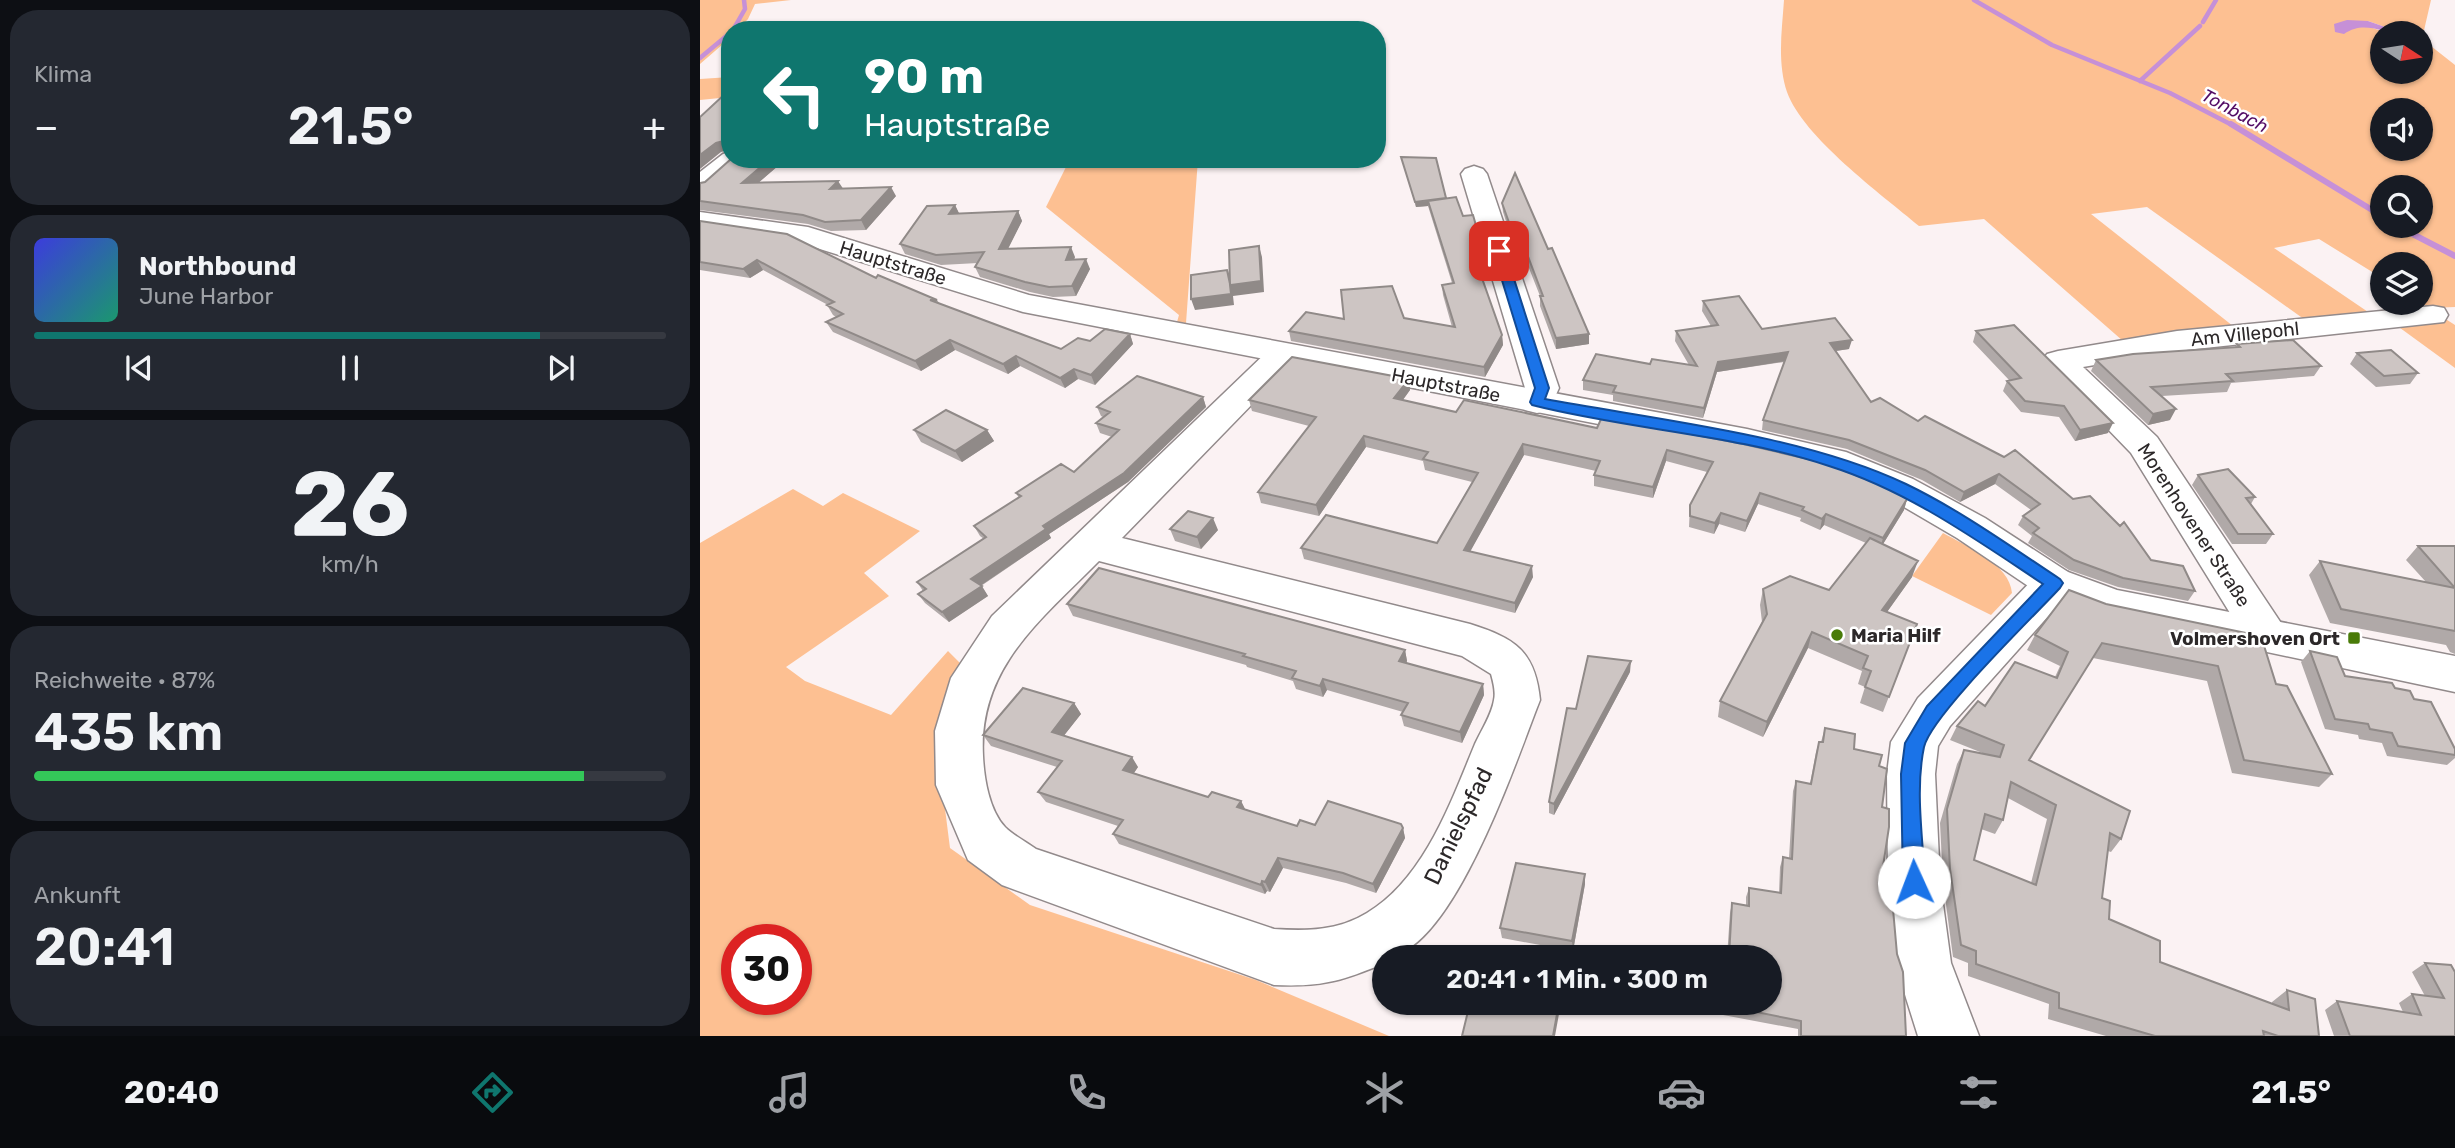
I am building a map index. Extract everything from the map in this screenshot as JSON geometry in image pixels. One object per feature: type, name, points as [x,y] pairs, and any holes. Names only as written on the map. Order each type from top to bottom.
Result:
[{"type":"street","points":[[700,184],[721,168]]},
{"type":"street","points":[[1474,174],[1542,388],[1537,402]]},
{"type":"street","name":"Hauptstraße","points":[[700,220],[798,233],[1023,303],[1735,438],[1833,461],[1900,488],[1971,528],[2054,583],[2113,605],[2455,674]]},
{"type":"street","name":"Am Villepohl","points":[[2058,360],[2177,341],[2433,315]]},
{"type":"street","name":"Danielspfad","points":[[1089,544],[1471,641],[1494,650],[1507,660],[1517,681],[1517,700],[1456,840],[1437,877],[1408,916],[1377,939],[1339,951],[1306,959],[1274,957],[1020,868],[986,844],[961,785],[958,731],[973,678],[1007,628],[1089,544],[1283,354]]},
{"type":"street","name":"Morenhovener Straße","points":[[2058,360],[2144,446],[2266,635]]},
{"type":"street","points":[[1950,1036],[1944,1028],[1923,962],[1914,882],[1911,774],[1915,743],[1934,712],[2054,583]]},
{"type":"shaded area","points":[[700,0],[791,0],[755,4],[746,21],[721,21],[721,46],[700,64]]},
{"type":"shaded area","points":[[1784,0],[2431,0],[2426,21],[2368,21],[2354,27],[2370,27],[2370,84],[2433,84],[2433,48],[2455,65],[2455,307],[2433,308],[2433,252],[2370,252],[2370,271],[2319,239],[2274,248],[2374,316],[2308,322],[2147,207],[2091,214],[2233,326],[2123,341],[1984,219],[1919,226],[1845,164],[1809,127],[1787,92],[1781,58]]},
{"type":"shaded area","points":[[2347,20],[2368,21],[2370,29],[2358,28],[2344,34],[2335,32],[2334,24]]},
{"type":"shaded area","points":[[721,78],[721,98],[700,100],[700,79]]},
{"type":"shaded area","points":[[1066,168],[1197,168],[1186,323],[1177,322],[1179,315],[1046,207]]},
{"type":"shaded area","points":[[2444,318],[2455,325],[2455,368],[2396,325]]},
{"type":"shaded area","points":[[793,489],[823,506],[843,493],[920,531],[864,573],[889,596],[786,667],[805,681],[891,715],[948,651],[962,665],[936,738],[950,848],[1030,905],[1256,980],[1389,1036],[700,1036],[700,543]]},
{"type":"shaded area","points":[[1943,533],[1985,557],[2004,573],[2012,593],[1991,615],[1912,576]]},
{"type":"building","points":[[721,98],[721,142],[700,155],[700,117]]},
{"type":"building","points":[[1401,157],[1436,158],[1446,198],[1415,202]]},
{"type":"building","points":[[721,168],[760,168],[742,183],[838,181],[830,189],[891,187],[861,220],[825,222],[803,215],[700,201],[700,183],[705,182]]},
{"type":"building","points":[[1515,173],[1548,249],[1552,248],[1589,334],[1556,338],[1521,238],[1515,239],[1502,203]]},
{"type":"building","points":[[1456,197],[1463,216],[1473,215],[1481,243],[1473,244],[1480,264],[1477,264],[1502,335],[1484,367],[1289,331],[1306,312],[1344,319],[1341,290],[1392,286],[1404,318],[1455,327],[1442,285],[1454,283],[1428,201]]},
{"type":"building","points":[[955,205],[949,214],[1018,211],[999,249],[1071,247],[1066,260],[1086,259],[1072,286],[1049,287],[975,267],[984,252],[936,255],[900,244],[927,206]]},
{"type":"building","points":[[700,221],[787,234],[876,278],[878,275],[937,300],[930,300],[1061,349],[1078,338],[1090,341],[1105,329],[1130,334],[1091,375],[1074,369],[1060,378],[1016,356],[1003,364],[950,340],[915,361],[826,322],[843,314],[827,305],[834,302],[757,260],[743,269],[700,262]]},
{"type":"building","points":[[1259,246],[1261,281],[1230,285],[1231,294],[1191,299],[1191,275],[1227,270],[1230,284],[1229,250]]},
{"type":"building","points":[[1739,296],[1762,329],[1835,318],[1852,340],[1830,343],[1871,402],[1880,398],[1918,421],[1925,416],[2004,457],[2015,450],[2073,499],[2090,496],[2120,526],[2124,522],[2151,560],[2183,566],[2195,591],[2123,578],[2074,560],[2033,533],[2039,528],[2023,516],[2040,504],[1999,474],[1964,492],[1925,470],[1849,440],[1763,420],[1788,352],[1718,362],[1704,408],[1613,392],[1616,386],[1583,380],[1596,354],[1650,364],[1652,359],[1697,366],[1676,331],[1718,325],[1703,301]]},
{"type":"building","points":[[2014,325],[2113,423],[2080,430],[2064,406],[2025,401],[2007,381],[2021,378],[1976,331]]},
{"type":"building","points":[[2293,340],[2321,366],[2226,374],[2233,381],[2151,387],[2176,409],[2153,414],[2096,360],[2133,354],[2240,347],[2237,344]]},
{"type":"building","points":[[2391,350],[2418,373],[2384,376],[2357,353]]},
{"type":"building","points":[[1292,357],[1409,379],[1394,398],[1456,412],[1464,400],[1597,428],[1602,417],[1743,444],[1825,463],[1889,488],[1907,499],[1883,538],[1826,514],[1822,519],[1802,510],[1804,507],[1760,493],[1747,521],[1721,513],[1715,523],[1690,516],[1690,505],[1713,462],[1667,450],[1653,487],[1594,475],[1600,461],[1523,444],[1464,550],[1532,566],[1515,603],[1301,548],[1326,515],[1437,543],[1478,473],[1423,459],[1428,452],[1364,436],[1316,505],[1258,492],[1316,417],[1249,400]]},
{"type":"building","points":[[1137,376],[1203,397],[1124,473],[1043,526],[1046,529],[971,579],[982,586],[942,612],[918,594],[926,589],[917,582],[986,537],[974,526],[1021,496],[1016,493],[1061,464],[1074,472],[1119,430],[1096,423],[1110,412],[1097,407]]},
{"type":"building","points":[[946,410],[987,430],[955,451],[914,430]]},
{"type":"building","points":[[2228,469],[2255,497],[2246,498],[2273,534],[2238,534],[2198,475]]},
{"type":"building","points":[[1188,511],[1213,518],[1197,537],[1170,529]]},
{"type":"building","points":[[1870,538],[1918,561],[1882,610],[1917,624],[1889,697],[1865,687],[1871,671],[1863,668],[1868,656],[1812,632],[1767,722],[1720,701],[1767,614],[1763,589],[1790,576],[1829,590]]},
{"type":"building","points":[[2418,546],[2455,546],[2455,588]]},
{"type":"building","points":[[2320,561],[2455,588],[2455,631],[2341,609]]},
{"type":"building","points":[[1099,568],[1405,650],[1399,661],[1483,684],[1460,732],[1401,715],[1408,703],[1323,679],[1320,686],[1292,678],[1296,671],[1243,656],[1245,654],[1067,604]]},
{"type":"building","points":[[2069,590],[2106,604],[2261,636],[2276,684],[2287,686],[2332,774],[2244,760],[2218,666],[2102,643],[2029,760],[2130,811],[2121,839],[2110,833],[2102,898],[2110,901],[2109,919],[2160,941],[2160,962],[2289,1010],[2287,990],[2315,999],[2319,1036],[2278,1036],[2263,1031],[2264,1036],[2155,1036],[2059,1008],[2059,993],[1976,964],[1976,951],[1961,945],[1950,869],[1947,809],[1964,750],[2000,757],[2004,745],[1957,726],[1978,701],[1985,706],[2015,662],[2057,678],[2068,652],[2035,635]],"holes":[[[2011,782],[2056,805],[2036,885],[1974,860],[1985,814],[2003,820]]]},
{"type":"building","points":[[2310,651],[2337,657],[2345,676],[2392,683],[2395,688],[2410,691],[2414,699],[2431,702],[2455,749],[2455,755],[2398,746],[2392,733],[2370,729],[2368,724],[2335,719]]},
{"type":"building","points":[[1588,656],[1631,661],[1554,804],[1549,802],[1567,708],[1576,709]]},
{"type":"building","points":[[1023,688],[1074,703],[1052,732],[1132,757],[1123,770],[1208,797],[1212,792],[1241,801],[1237,807],[1297,826],[1300,820],[1315,825],[1328,801],[1401,824],[1403,828],[1373,884],[1343,873],[1278,858],[1261,885],[1113,834],[1123,820],[1038,792],[1062,761],[983,735]]},
{"type":"building","points":[[1825,728],[1855,734],[1854,749],[1882,755],[1879,766],[1887,769],[1882,807],[1889,809],[1889,827],[1882,873],[1890,875],[1897,954],[1903,972],[1906,1036],[1801,1036],[1801,1021],[1771,1015],[1782,1015],[1782,945],[1730,945],[1732,903],[1749,906],[1749,888],[1781,893],[1783,857],[1792,859],[1796,781],[1811,784],[1819,742],[1823,742]]},
{"type":"building","points":[[1516,863],[1585,874],[1572,941],[1500,928]]},
{"type":"building","points":[[2425,963],[2451,965],[2455,972],[2455,1036],[2350,1036],[2337,1001],[2421,1015],[2412,994],[2444,998]]},
{"type":"building","points":[[1467,1015],[1557,1015],[1553,1036],[1462,1036]]},
{"type":"waterway","points":[[738,21],[745,9],[744,0]]},
{"type":"waterway","points":[[1974,0],[2052,45],[2140,81]]},
{"type":"waterway","name":"Tonbach","points":[[2203,22],[2216,0]]},
{"type":"waterway","name":"Tonbach","points":[[2140,81],[2200,26]]},
{"type":"waterway","points":[[700,58],[721,40]]},
{"type":"waterway","name":"Tonbach","points":[[2140,81],[2234,126]]},
{"type":"waterway","name":"Tonbach","points":[[2231,124],[2370,209]]},
{"type":"waterway","name":"Tonbach","points":[[2420,238],[2455,256]]},
{"type":"place","name":"Maria Hilf","points":[[1837,635]]},
{"type":"place","name":"Volmershoven Ort","points":[[2354,638]]},
{"type":"route","points":[[1499,251],[1542,388],[1537,402],[1747,441],[1833,461],[1900,488],[1971,528],[2054,583],[1934,712],[1915,743],[1911,774],[1914,882]]}]
